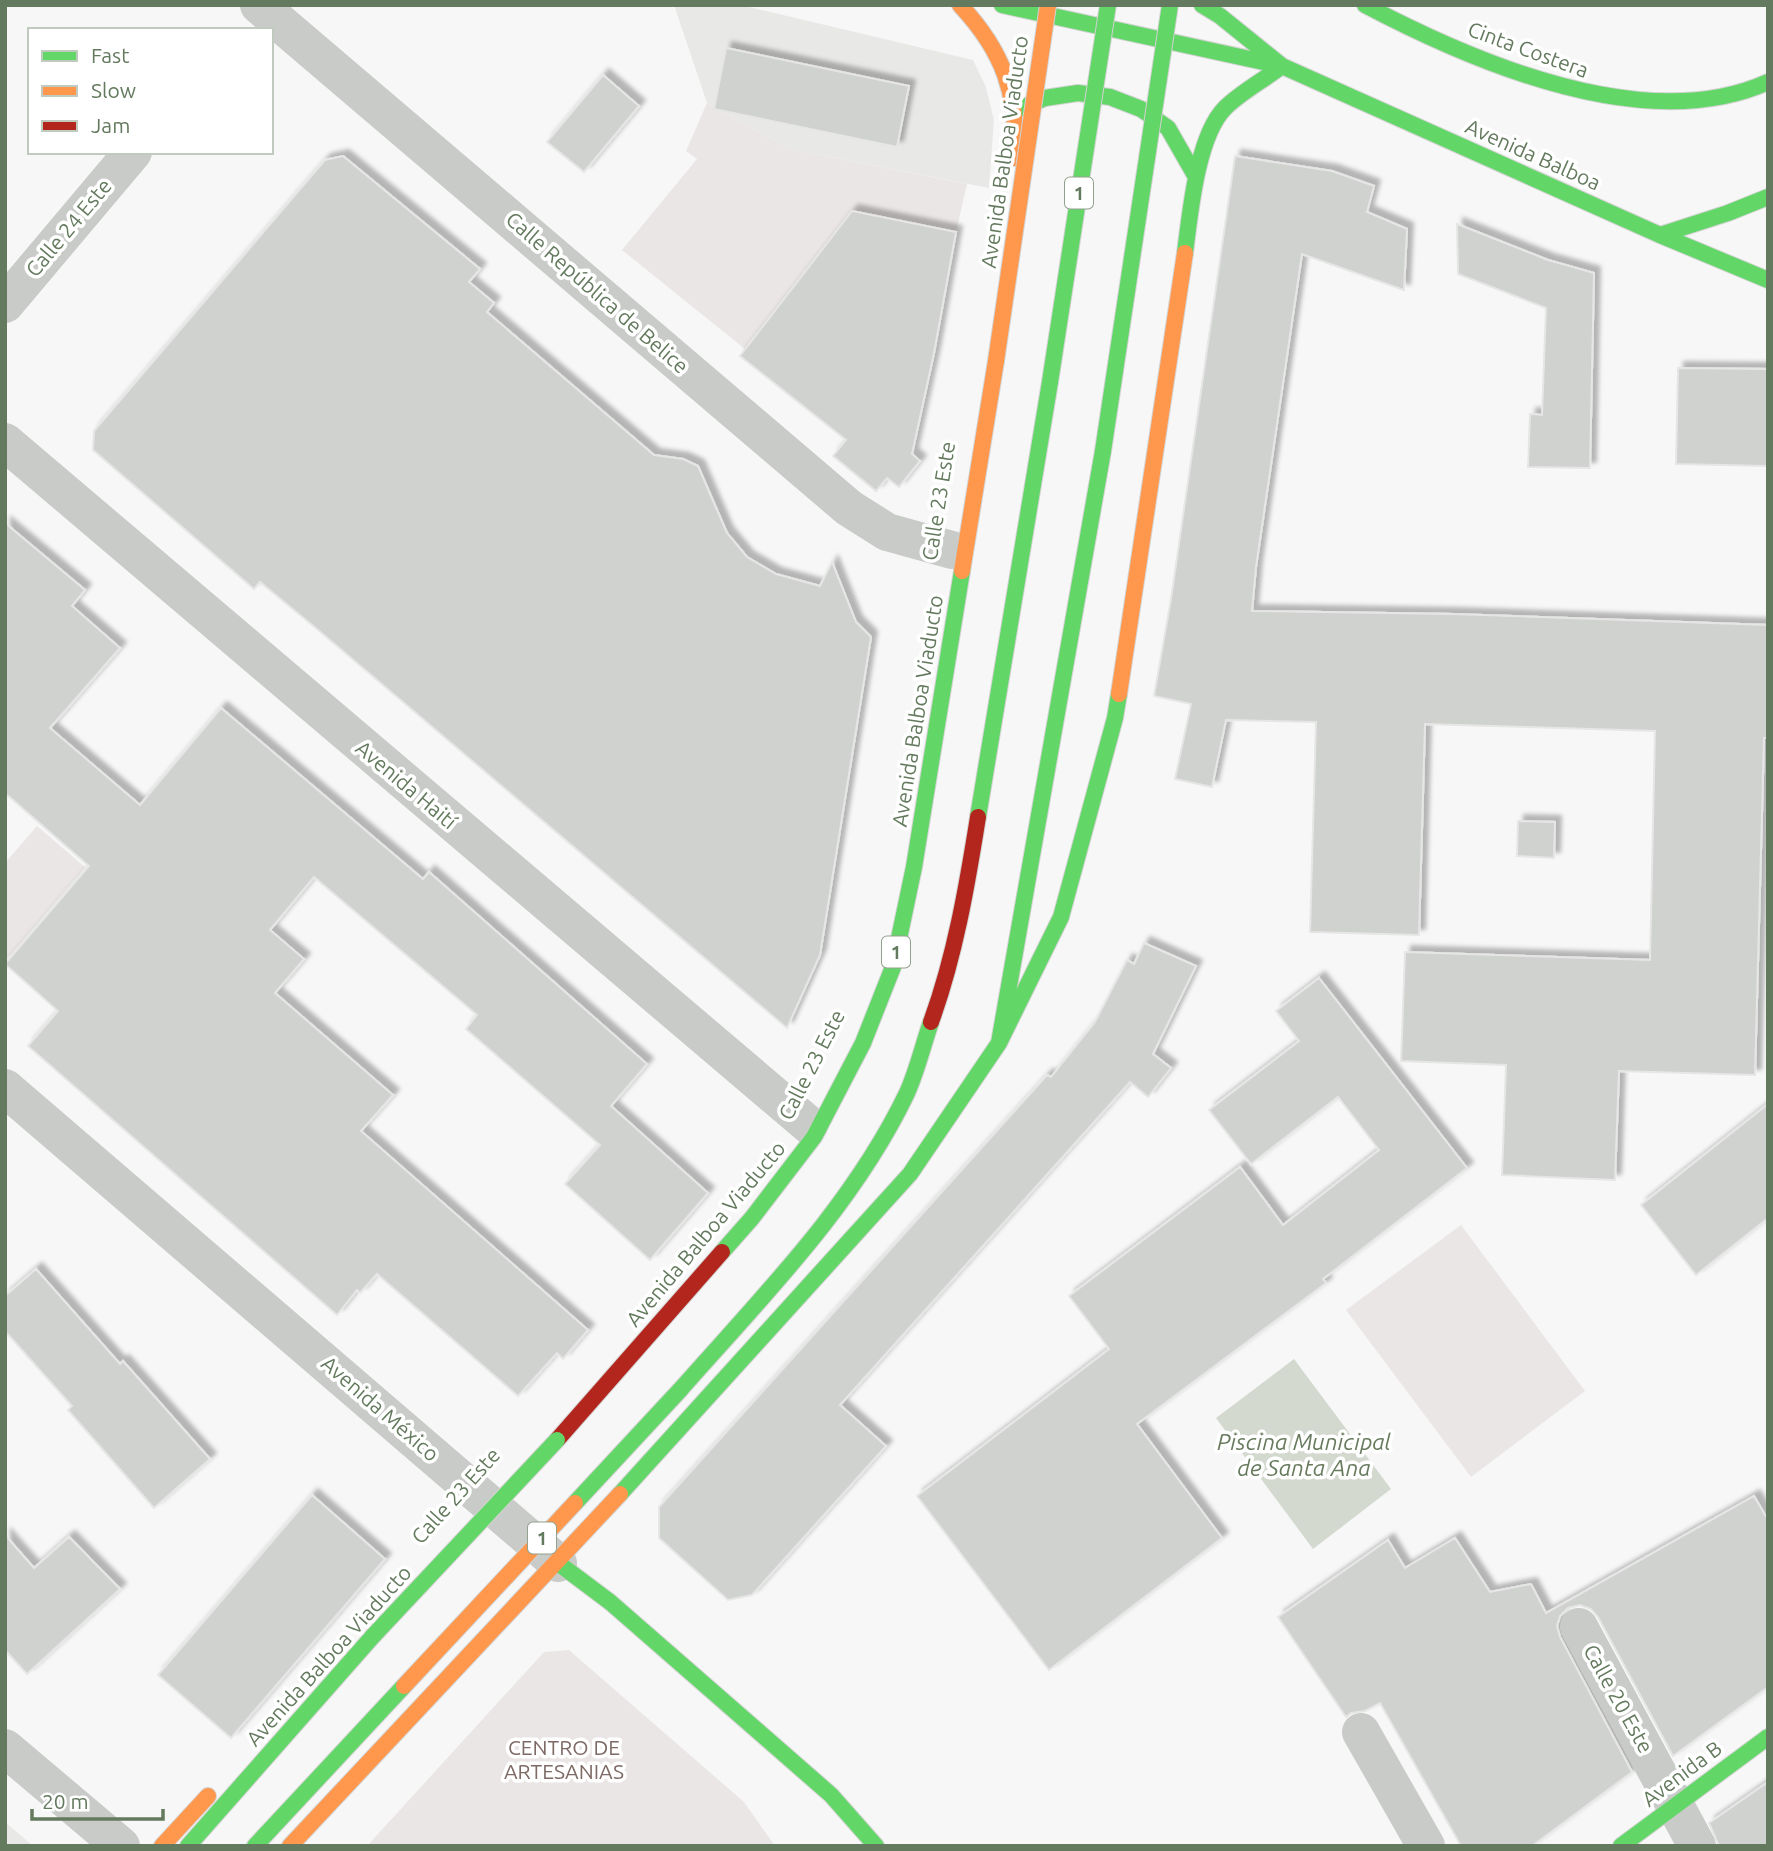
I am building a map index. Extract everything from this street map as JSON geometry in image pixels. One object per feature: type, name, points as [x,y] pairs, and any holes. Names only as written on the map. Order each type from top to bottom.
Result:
[{"type":"main road","name":"Calle 23 Este","points":[[764,1177],[809,1125],[857,1030],[884,947],[903,854],[1015,157],[1015,111],[1008,78],[985,32],[960,5]]},
{"type":"main road","name":"Avenida Balboa","points":[[1002,5],[1282,66],[1660,235],[1768,280]]},
{"type":"main road","name":"Avenida Balboa Viaducto","points":[[188,1846],[373,1636],[557,1440],[752,1218],[814,1137],[863,1043],[893,967],[914,867],[996,361],[1048,5]]},
{"type":"main road","name":"1","points":[[255,1846],[680,1390],[810,1243],[867,1164],[907,1092],[942,992],[968,879],[1048,395],[1108,5]]},
{"type":"main road","points":[[999,1042],[1103,451],[1170,5]]},
{"type":"main road","name":"Avenida Balboa","points":[[1202,5],[1220,16],[1282,66]]},
{"type":"main road","name":"Cinta Costera","points":[[1365,5],[1401,25],[1535,79],[1593,95],[1653,102],[1708,99],[1755,88],[1768,82]]},
{"type":"main road","points":[[999,1042],[1061,918],[1115,718],[1196,177],[1211,130],[1224,109],[1282,66]]},
{"type":"main road","points":[[1015,111],[1045,98],[1078,93],[1110,97],[1142,109],[1168,128],[1196,177]]},
{"type":"main road","points":[[1660,235],[1768,197]]},
{"type":"main road","name":"1","points":[[290,1846],[558,1563],[910,1174],[999,1042]]},
{"type":"main road","name":"Calle 23 Este","points":[[266,1733],[520,1457]]},
{"type":"main road","name":"Avenida México","points":[[558,1563],[610,1602],[831,1795],[876,1846]]},
{"type":"main road","name":"Avenida B","points":[[1621,1846],[1768,1737]]},
{"type":"main road","points":[[162,1846],[219,1784]]},
{"type":"street","points":[[238,28],[258,5]]},
{"type":"street","name":"Calle República de Belice","points":[[258,5],[849,508],[887,532],[952,550]]},
{"type":"street","name":"Calle 24 Este","points":[[5,304],[131,154]]},
{"type":"street","name":"Avenida Haití","points":[[5,442],[809,1125]]},
{"type":"street","name":"Avenida México","points":[[5,1088],[558,1563]]},
{"type":"street","name":"Calle 20 Este","points":[[1579,1627],[1697,1846]]},
{"type":"street","points":[[1361,1732],[1426,1846]]},
{"type":"street","points":[[5,1748],[121,1846]]},
{"type":"shaded area","points":[[674,5],[741,5],[973,60],[986,87],[994,120],[989,188],[789,149],[707,103]]},
{"type":"shaded area","points":[[5,1822],[33,1846],[5,1846]]},
{"type":"green space","points":[[707,103],[789,149],[967,184],[956,232],[852,211],[745,349],[622,250],[697,159],[686,151]]},
{"type":"green space","points":[[37,826],[85,867],[5,961],[5,863]]},
{"type":"green space","points":[[1461,1225],[1585,1391],[1471,1477],[1346,1310]]},
{"type":"green space","name":"CENTRO DE ARTESANIAS","points":[[569,1650],[744,1802],[775,1846],[367,1846],[544,1652]]},
{"type":"water","name":"Piscina Municipal de Santa Ana","points":[[1294,1359],[1391,1489],[1313,1549],[1216,1418]]},
{"type":"building","points":[[726,48],[909,86],[897,147],[714,109]]},
{"type":"building","points":[[603,75],[639,106],[584,172],[547,142]]},
{"type":"building","points":[[343,156],[480,269],[469,282],[494,303],[487,312],[654,455],[683,459],[698,466],[727,533],[747,557],[776,574],[820,586],[832,562],[856,622],[871,637],[820,955],[787,1028],[317,629],[260,582],[254,589],[93,450],[94,431],[325,160]]},
{"type":"building","points":[[1235,156],[1332,171],[1374,186],[1367,212],[1407,229],[1404,290],[1302,254],[1256,567],[1252,611],[1453,614],[1768,625],[1768,738],[1764,738],[1755,1075],[1619,1071],[1615,1180],[1502,1175],[1506,1065],[1401,1061],[1405,952],[1650,960],[1655,731],[1425,724],[1419,935],[1310,932],[1316,722],[1226,720],[1212,787],[1175,779],[1191,704],[1154,696],[1171,599]]},
{"type":"building","points":[[852,211],[956,232],[912,454],[920,461],[899,487],[887,478],[876,491],[833,456],[846,440],[740,356]]},
{"type":"building","points":[[1457,224],[1548,260],[1594,273],[1590,468],[1528,467],[1530,414],[1542,415],[1546,308],[1458,274]]},
{"type":"building","points":[[1678,368],[1768,369],[1768,466],[1676,464]]},
{"type":"building","points":[[5,523],[85,590],[72,606],[120,648],[50,728],[140,805],[221,708],[423,879],[429,872],[647,1064],[611,1106],[708,1193],[650,1260],[565,1184],[600,1145],[466,1029],[477,1015],[314,877],[270,930],[304,959],[275,993],[393,1095],[361,1131],[588,1330],[563,1359],[557,1353],[518,1396],[377,1274],[360,1293],[357,1290],[337,1315],[28,1046],[58,1011],[5,964],[89,866],[5,793]]},
{"type":"building","points":[[1518,821],[1555,822],[1554,858],[1517,856]]},
{"type":"building","points":[[1144,943],[1196,966],[1153,1054],[1171,1068],[1148,1097],[1130,1082],[840,1405],[886,1446],[752,1595],[728,1600],[659,1538],[659,1507],[1047,1075],[1051,1077],[1095,1022],[1127,960],[1134,964]]},
{"type":"building","points":[[1319,978],[1467,1168],[1323,1279],[1326,1283],[1137,1424],[1222,1538],[1049,1670],[917,1496],[1109,1349],[1069,1296],[1240,1167],[1283,1225],[1379,1150],[1338,1097],[1251,1164],[1209,1110],[1299,1041],[1276,1011]]},
{"type":"building","points":[[1768,1104],[1768,1218],[1696,1275],[1641,1205]]},
{"type":"building","points":[[36,1269],[120,1364],[123,1361],[210,1459],[154,1508],[68,1410],[72,1406],[5,1331],[5,1296]]},
{"type":"building","points":[[312,1495],[385,1559],[231,1738],[158,1675]]},
{"type":"building","points":[[1754,1496],[1768,1520],[1768,1687],[1673,1756],[1598,1617],[1591,1609],[1580,1605],[1568,1608],[1560,1616],[1557,1626],[1560,1637],[1632,1772],[1532,1846],[1461,1846],[1380,1703],[1346,1717],[1278,1617],[1388,1540],[1405,1568],[1455,1538],[1490,1592],[1531,1584],[1546,1613]]},
{"type":"building","points":[[5,1535],[34,1568],[69,1537],[120,1589],[27,1674],[5,1650]]},
{"type":"building","points":[[1768,1782],[1768,1846],[1719,1846],[1709,1823]]},
{"type":"traffic: fast","points":[[1002,5],[1282,66]]},
{"type":"traffic: fast","points":[[1050,382],[1108,5]]},
{"type":"traffic: fast","points":[[1103,451],[1170,5]]},
{"type":"traffic: fast","points":[[1202,5],[1220,16],[1282,66],[1660,235],[1768,197]]},
{"type":"traffic: fast","points":[[1365,5],[1457,49],[1509,69],[1562,86],[1616,97],[1669,101],[1720,97],[1768,82]]},
{"type":"traffic: fast","points":[[1185,253],[1196,176],[1215,121],[1231,102],[1282,66]]},
{"type":"traffic: fast","points":[[1015,111],[1045,98],[1078,93],[1110,97],[1141,109],[1168,128],[1196,177]]},
{"type":"traffic: fast","points":[[1660,235],[1768,280]]},
{"type":"traffic: fast","points":[[978,817],[1050,382]]},
{"type":"traffic: fast","points":[[999,1043],[1103,451]]},
{"type":"traffic: fast","points":[[722,1252],[752,1218],[814,1137],[863,1043],[893,967],[914,867],[962,571]]},
{"type":"traffic: fast","points":[[620,1494],[910,1174],[999,1043],[1061,917],[1115,718],[1119,694]]},
{"type":"traffic: fast","points":[[680,1390],[774,1285],[860,1174],[907,1093],[931,1022]]},
{"type":"traffic: fast","points":[[575,1503],[680,1390]]},
{"type":"traffic: fast","points":[[373,1636],[557,1440]]},
{"type":"traffic: fast","points":[[558,1563],[610,1602],[831,1795],[876,1846]]},
{"type":"traffic: fast","points":[[188,1846],[373,1636]]},
{"type":"traffic: fast","points":[[255,1846],[404,1686]]},
{"type":"traffic: fast","points":[[1621,1846],[1768,1737]]},
{"type":"traffic: slow","points":[[960,5],[988,40],[1005,75],[1014,114],[1015,158]]},
{"type":"traffic: slow","points":[[996,361],[1048,5]]},
{"type":"traffic: slow","points":[[1119,694],[1185,253]]},
{"type":"traffic: slow","points":[[962,571],[996,361]]},
{"type":"traffic: slow","points":[[290,1846],[620,1494]]},
{"type":"traffic: slow","points":[[404,1686],[575,1503]]},
{"type":"traffic: slow","points":[[162,1846],[208,1796]]},
{"type":"traffic: jam","points":[[931,1022],[954,946],[978,817]]},
{"type":"traffic: jam","points":[[557,1440],[722,1252]]}]
